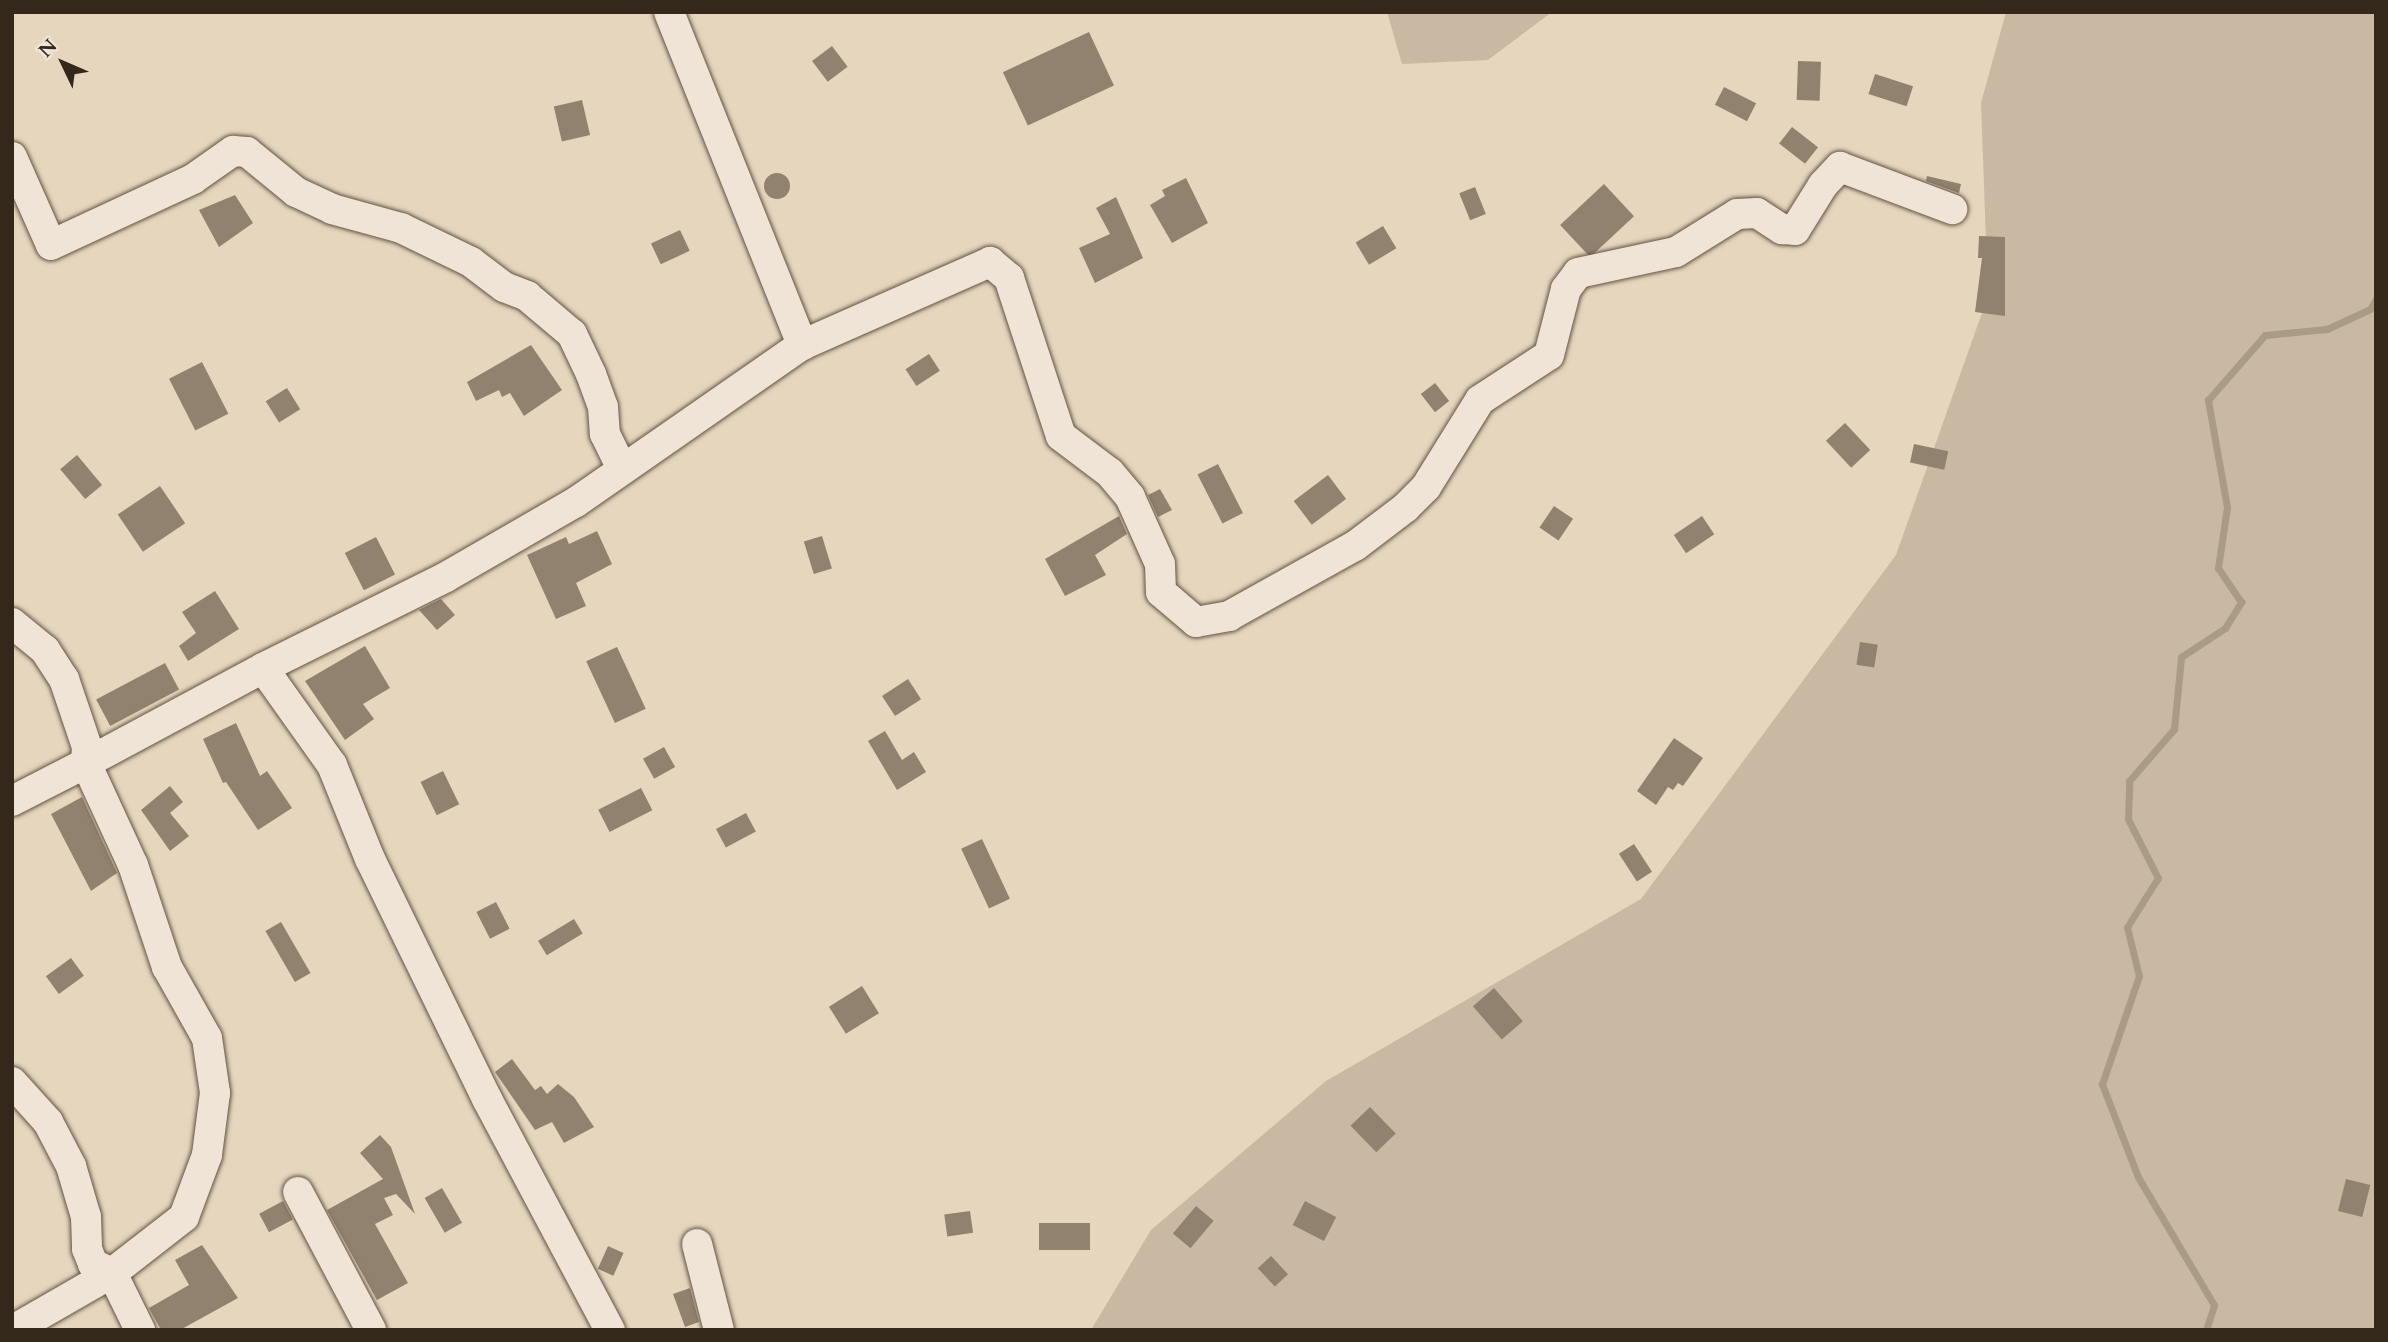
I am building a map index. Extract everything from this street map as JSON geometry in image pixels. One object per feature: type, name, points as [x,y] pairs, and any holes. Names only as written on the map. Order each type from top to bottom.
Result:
[{"type":"street","points":[[669,12],[802,345]]},
{"type":"street","points":[[12,157],[51,246],[194,179],[233,151],[247,152],[296,192],[332,209],[401,228],[471,262],[504,287],[527,296],[572,334],[603,407],[605,435],[622,469]]},
{"type":"street","points":[[12,801],[263,667],[446,578],[576,502],[802,345],[990,262],[1009,278],[1061,436],[1111,473],[1130,497],[1160,564],[1161,592],[1196,622],[1214,622],[1355,546],[1405,508],[1426,487],[1480,400],[1549,355],[1566,289],[1577,273],[1676,252],[1737,214],[1757,213],[1782,229],[1795,230],[1840,167],[1952,209]]},
{"type":"street","points":[[12,623],[45,650],[64,679],[87,747],[86,763],[133,865],[167,967],[206,1038],[215,1093],[207,1155],[184,1217],[112,1273],[13,1330]]},
{"type":"street","points":[[263,667],[332,765],[370,859],[487,1099],[610,1330]]},
{"type":"street","points":[[12,1082],[48,1122],[71,1167],[86,1217],[86,1249],[93,1264],[112,1273],[140,1330]]},
{"type":"street","points":[[298,1192],[371,1330]]},
{"type":"street","points":[[696,1244],[719,1330]]},
{"type":"shaded area","points":[[1387,12],[1552,12],[1488,60],[1402,64]]},
{"type":"shaded area","points":[[2006,12],[2376,12],[2376,1330],[1091,1330],[1151,1230],[1326,1081],[1641,899],[1896,555],[1988,296],[1981,103]]},
{"type":"building","points":[[1089,32],[1114,85],[1028,126],[1003,72]]},
{"type":"building","points":[[832,46],[848,67],[828,82],[812,61]]},
{"type":"building","points":[[1798,61],[1821,62],[1820,101],[1797,100]]},
{"type":"building","points":[[1875,74],[1913,86],[1907,106],[1869,94]]},
{"type":"building","points":[[1724,87],[1756,103],[1747,121],[1715,105]]},
{"type":"building","points":[[582,100],[590,135],[562,142],[554,107]]},
{"type":"building","points":[[1792,127],[1818,147],[1805,164],[1779,144]]},
{"type":"building","points":[[777,173],[786,177],[790,186],[786,195],[777,199],[768,195],[764,186],[768,177]]},
{"type":"building","points":[[1927,176],[1961,184],[1959,193],[1926,181]]},
{"type":"building","points":[[1186,178],[1208,223],[1172,243],[1150,205],[1165,196],[1162,190]]},
{"type":"building","points":[[1604,184],[1634,216],[1590,257],[1560,225]]},
{"type":"building","points":[[1475,187],[1486,214],[1470,220],[1459,193]]},
{"type":"building","points":[[235,195],[253,223],[219,247],[199,210]]},
{"type":"building","points":[[1116,197],[1143,258],[1095,283],[1079,248],[1110,234],[1096,208]]},
{"type":"building","points":[[1383,226],[1396,248],[1369,265],[1356,242]]},
{"type":"building","points":[[680,230],[690,251],[661,264],[651,244]]},
{"type":"building","points":[[1979,236],[2005,237],[2005,316],[1975,312],[1982,258],[1978,258]]},
{"type":"building","points":[[531,345],[562,390],[524,416],[510,393],[502,397],[499,390],[476,401],[467,382]]},
{"type":"building","points":[[929,354],[940,371],[916,386],[906,369]]},
{"type":"building","points":[[202,362],[228,414],[195,430],[169,379]]},
{"type":"building","points":[[1435,383],[1449,401],[1435,412],[1421,394]]},
{"type":"building","points":[[287,388],[300,409],[279,422],[266,401]]},
{"type":"building","points":[[1845,423],[1870,450],[1851,468],[1826,441]]},
{"type":"building","points":[[1914,444],[1948,451],[1944,470],[1910,463]]},
{"type":"building","points":[[77,455],[102,485],[85,499],[60,469]]},
{"type":"building","points":[[1218,464],[1243,513],[1222,523],[1198,474]]},
{"type":"building","points":[[1328,475],[1346,499],[1312,525],[1294,501]]},
{"type":"building","points":[[160,486],[185,523],[143,552],[118,515]]},
{"type":"building","points":[[1160,489],[1172,510],[1158,517],[1148,495]]},
{"type":"building","points":[[1554,506],[1573,519],[1559,540],[1539,528]]},
{"type":"building","points":[[1119,516],[1127,534],[1095,555],[1106,575],[1065,596],[1045,559]]},
{"type":"building","points":[[1702,516],[1714,534],[1686,553],[1674,535]]},
{"type":"building","points":[[597,531],[612,564],[576,583],[586,606],[556,619],[527,555],[566,537],[569,544]]},
{"type":"building","points":[[822,536],[832,569],[814,574],[804,542]]},
{"type":"building","points":[[376,537],[395,574],[364,590],[345,553]]},
{"type":"building","points":[[215,591],[239,629],[188,661],[179,646],[196,633],[182,612]]},
{"type":"building","points":[[441,599],[455,615],[437,630],[419,610]]},
{"type":"building","points":[[1860,642],[1878,645],[1874,668],[1856,665]]},
{"type":"building","points":[[365,646],[390,688],[363,704],[374,719],[345,740],[305,681]]},
{"type":"building","points":[[617,647],[646,709],[615,723],[586,661]]},
{"type":"building","points":[[165,663],[179,689],[110,726],[96,700]]},
{"type":"building","points":[[908,679],[921,699],[895,716],[882,696]]},
{"type":"building","points":[[236,723],[260,776],[267,771],[292,808],[258,830],[226,782],[223,783],[203,739]]},
{"type":"building","points":[[885,731],[902,760],[914,752],[926,772],[897,790],[868,741]]},
{"type":"building","points":[[1674,738],[1703,758],[1683,786],[1678,783],[1673,790],[1668,787],[1656,805],[1637,791]]},
{"type":"building","points":[[664,747],[675,767],[654,779],[643,759]]},
{"type":"building","points":[[443,771],[459,804],[437,815],[421,782]]},
{"type":"building","points":[[170,786],[183,802],[170,813],[189,836],[170,851],[141,810]]},
{"type":"building","points":[[641,788],[652,810],[610,832],[598,810]]},
{"type":"building","points":[[82,797],[117,873],[91,891],[51,814]]},
{"type":"building","points":[[746,813],[756,832],[726,848],[716,829]]},
{"type":"building","points":[[982,839],[1010,899],[989,909],[961,849]]},
{"type":"building","points":[[1634,844],[1652,872],[1637,881],[1619,854]]},
{"type":"building","points":[[496,902],[510,929],[490,939],[476,912]]},
{"type":"building","points":[[574,919],[583,934],[547,955],[538,941]]},
{"type":"building","points":[[281,922],[310,973],[295,982],[265,931]]},
{"type":"building","points":[[71,958],[84,976],[59,994],[46,976]]},
{"type":"building","points":[[862,986],[879,1013],[846,1034],[829,1007]]},
{"type":"building","points":[[1494,988],[1523,1021],[1502,1040],[1473,1006]]},
{"type":"building","points":[[512,1059],[535,1090],[541,1086],[547,1094],[558,1084],[574,1097],[594,1127],[564,1143],[552,1122],[535,1130],[495,1072]]},
{"type":"building","points":[[1370,1107],[1396,1134],[1376,1152],[1351,1126]]},
{"type":"building","points":[[380,1135],[391,1147],[415,1214],[396,1194],[384,1198],[393,1215],[375,1224],[408,1283],[377,1300],[327,1210],[383,1179],[360,1153]]},
{"type":"building","points":[[2346,1179],[2370,1185],[2362,1217],[2338,1211]]},
{"type":"building","points":[[442,1188],[462,1223],[445,1233],[425,1198]]},
{"type":"building","points":[[283,1201],[293,1220],[269,1232],[259,1214]]},
{"type":"building","points":[[1305,1201],[1336,1217],[1324,1241],[1293,1225]]},
{"type":"building","points":[[1196,1206],[1214,1221],[1190,1248],[1173,1234]]},
{"type":"building","points":[[970,1211],[973,1233],[947,1236],[944,1215]]},
{"type":"building","points":[[1039,1223],[1090,1223],[1090,1250],[1039,1250]]},
{"type":"building","points":[[202,1245],[238,1298],[180,1330],[161,1330],[149,1308],[189,1285],[175,1260]]},
{"type":"building","points":[[608,1246],[624,1253],[613,1276],[598,1269]]},
{"type":"building","points":[[1271,1256],[1288,1274],[1275,1287],[1258,1268]]},
{"type":"building","points":[[690,1288],[699,1322],[685,1327],[673,1294]]},
{"type":"waterway","points":[[2206,1330],[2214,1305],[2138,1177],[2102,1084],[2139,976],[2127,927],[2158,878],[2128,819],[2129,781],[2174,729],[2181,657],[2225,628],[2241,602],[2218,568],[2227,507],[2208,400],[2265,335],[2327,329],[2370,309],[2376,299]]}]
